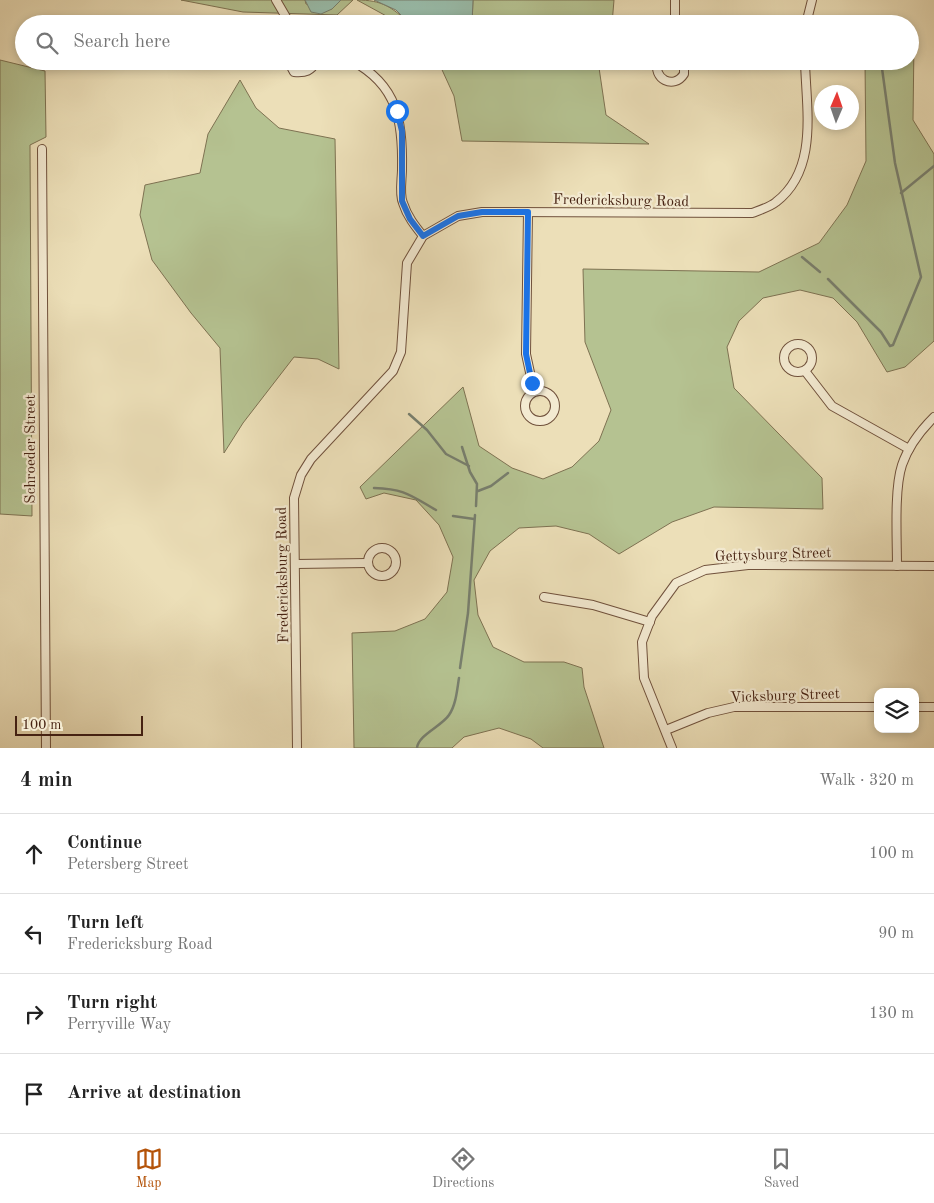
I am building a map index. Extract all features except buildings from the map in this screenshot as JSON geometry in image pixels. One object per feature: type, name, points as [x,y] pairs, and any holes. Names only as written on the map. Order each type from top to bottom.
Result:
[{"type":"street","points":[[276,0],[285,15]]},
{"type":"street","points":[[674,15],[675,0]]},
{"type":"street","points":[[808,15],[812,0]]},
{"type":"street","points":[[293,70],[294,72],[304,73],[310,70]]},
{"type":"street","points":[[366,70],[391,95],[394,103],[402,131],[402,201],[410,219],[423,236]]},
{"type":"street","points":[[656,70],[664,81],[672,83],[679,80],[684,74],[684,70]]},
{"type":"street","name":"Fredericksburg Road","points":[[297,748],[294,498],[301,475],[310,459],[393,371],[400,352],[407,263],[423,236],[458,216],[482,212],[752,214],[775,203],[792,187],[805,157],[805,70]]},
{"type":"street","name":"Schroeder Street","points":[[42,149],[46,748]]},
{"type":"street","points":[[528,212],[526,354],[534,391]]},
{"type":"street","points":[[804,371],[832,406],[909,449]]},
{"type":"street","points":[[897,566],[898,508],[902,466],[912,442],[934,418]]},
{"type":"street","points":[[296,564],[367,563]]},
{"type":"street","name":"Gettysburg Street","points":[[672,748],[644,678],[642,642],[650,622],[676,583],[705,570],[748,565],[934,566]]},
{"type":"street","points":[[544,597],[593,605],[650,622]]},
{"type":"street","name":"Vicksburg Street","points":[[666,730],[708,714],[734,707],[874,707]]},
{"type":"street","points":[[919,707],[934,707]]},
{"type":"shaded area","points":[[181,0],[305,0],[306,4],[332,9],[341,0],[353,0],[337,15],[243,12]]},
{"type":"shaded area","points":[[305,0],[341,0],[332,9],[321,14],[311,12]]},
{"type":"shaded area","points":[[357,0],[380,3],[400,15],[384,15]]},
{"type":"shaded area","points":[[374,0],[473,0],[472,15],[401,15],[396,10]]},
{"type":"shaded area","points":[[473,0],[614,0],[613,15],[472,15]]},
{"type":"shaded area","points":[[0,60],[15,64],[15,70],[45,71],[46,137],[30,145],[32,516],[0,514]]},
{"type":"shaded area","points":[[442,70],[599,70],[606,115],[649,144],[462,141],[454,96]]},
{"type":"shaded area","points":[[865,70],[914,70],[913,120],[934,154],[934,341],[905,367],[887,372],[857,322],[833,298],[800,290],[763,298],[739,321],[727,347],[734,388],[822,478],[823,509],[714,507],[672,522],[619,554],[589,534],[556,526],[519,528],[490,551],[474,580],[478,615],[493,647],[524,662],[564,662],[582,668],[584,687],[604,748],[543,748],[531,739],[499,728],[464,737],[452,748],[354,748],[352,633],[395,631],[425,619],[447,592],[453,557],[439,525],[416,500],[384,493],[366,499],[360,487],[463,387],[479,446],[512,468],[543,479],[572,467],[599,441],[611,410],[585,342],[583,269],[759,272],[819,243],[847,205],[866,161]]},
{"type":"shaded area","points":[[240,80],[256,108],[279,128],[335,139],[339,369],[318,359],[294,357],[243,423],[224,453],[220,348],[191,313],[152,260],[140,215],[145,185],[200,173],[208,134]]},
{"type":"waterway","points":[[828,279],[881,332],[890,346],[893,345],[921,277],[895,163],[882,70]]},
{"type":"waterway","points":[[901,193],[934,166]]},
{"type":"waterway","points":[[802,257],[820,272]]},
{"type":"waterway","points":[[409,414],[427,430],[446,454],[469,466]]},
{"type":"waterway","points":[[462,447],[470,472],[477,484],[476,506]]},
{"type":"waterway","points":[[478,491],[491,486],[508,473]]},
{"type":"waterway","points":[[374,488],[400,491],[436,510]]},
{"type":"waterway","points":[[460,668],[468,613],[475,515]]},
{"type":"waterway","points":[[453,516],[474,519]]},
{"type":"waterway","points":[[417,748],[421,739],[449,715],[455,702],[459,678]]},
{"type":"route","points":[[397,111],[402,131],[402,201],[410,219],[423,236],[458,216],[482,212],[528,212],[526,354],[532,383]]}]
